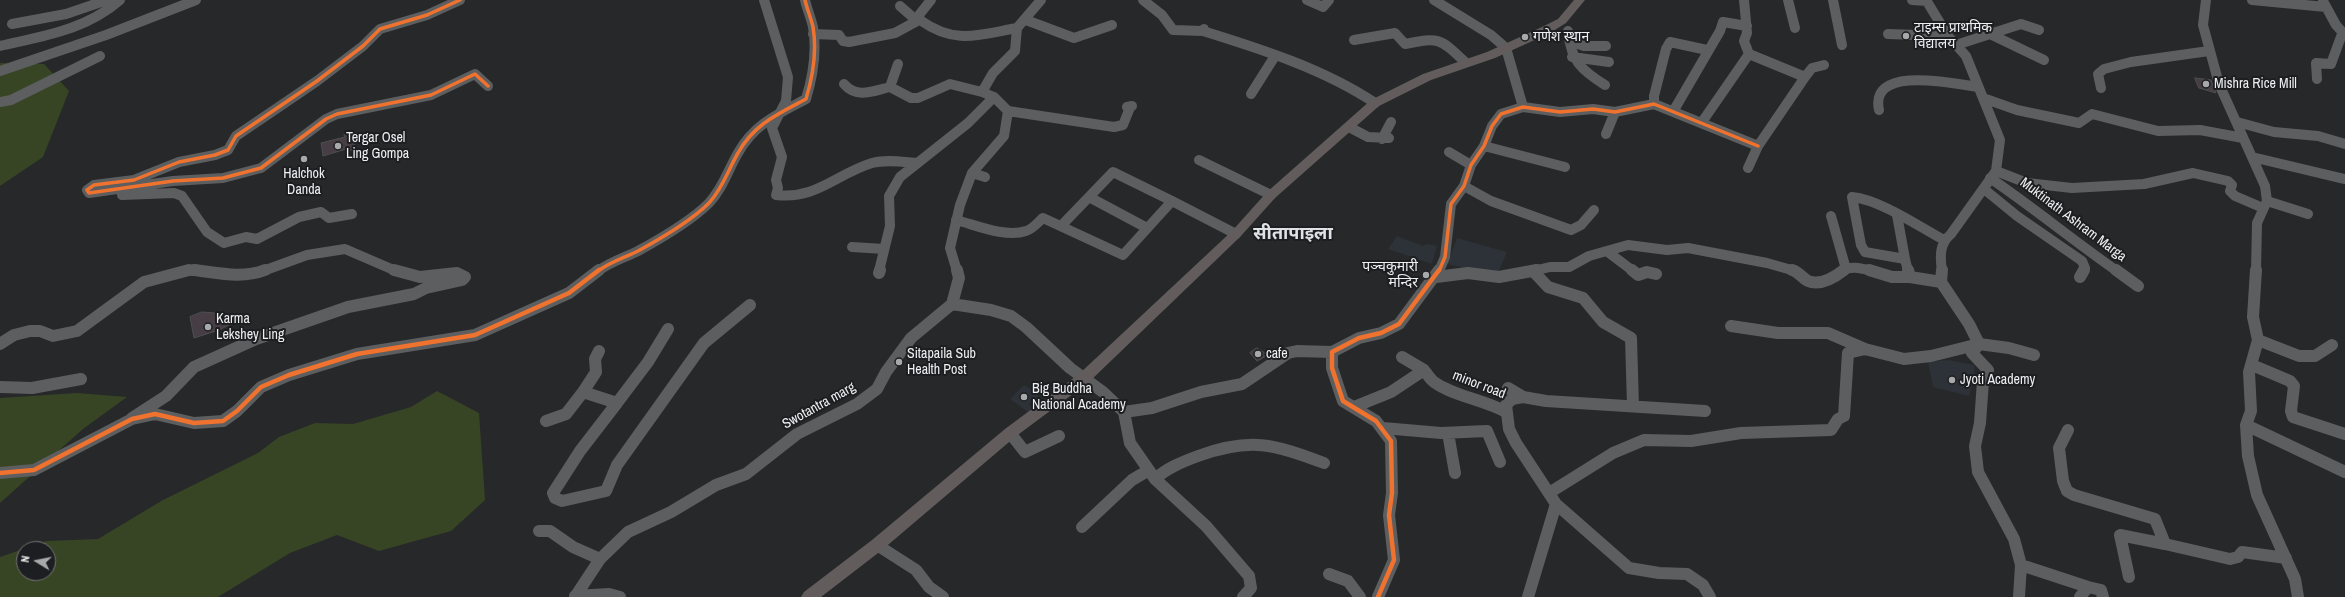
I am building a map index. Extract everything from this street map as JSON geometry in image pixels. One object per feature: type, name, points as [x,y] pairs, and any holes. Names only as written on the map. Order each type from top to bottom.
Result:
[{"type":"main road","points":[[809,597],[877,544],[1010,433],[1084,378],[1236,234],[1271,195],[1375,103],[1427,77],[1565,26],[1580,0]]},
{"type":"street","points":[[12,24],[66,14],[106,0]]},
{"type":"street","points":[[0,46],[88,22],[109,11],[120,0]]},
{"type":"street","points":[[0,71],[106,35],[196,0]]},
{"type":"street","points":[[460,0],[427,15],[388,25],[375,32],[362,46],[323,77],[236,136],[228,150],[215,155],[179,162],[134,180],[94,185],[87,190],[89,193],[173,181],[223,178],[261,168],[326,119],[337,114],[431,95],[475,74],[488,86]]},
{"type":"street","points":[[764,0],[788,77],[789,90],[781,114],[772,128],[782,157],[776,180],[778,188],[776,195],[787,198],[818,191],[856,169],[874,162],[918,163]]},
{"type":"street","points":[[0,473],[34,470],[132,419],[155,414],[194,423],[223,420],[237,411],[261,387],[289,375],[357,354],[475,335],[569,293],[612,261],[638,251],[687,220],[709,203],[723,185],[738,152],[763,122],[781,114],[806,99],[813,80],[813,34],[811,17],[805,0]]},
{"type":"street","points":[[813,34],[838,35],[843,41],[849,42],[895,33],[918,20],[919,15],[931,0]]},
{"type":"street","points":[[900,6],[934,31],[951,36],[968,38],[991,32],[1017,28],[1026,20],[1041,0]]},
{"type":"street","points":[[1143,0],[1162,15],[1172,30],[1203,30],[1236,41],[1350,86],[1375,103]]},
{"type":"street","points":[[1307,0],[1323,7],[1329,0]]},
{"type":"street","points":[[1434,0],[1491,35],[1506,48],[1523,107]]},
{"type":"street","points":[[1744,0],[1747,26],[1747,35],[1744,41],[1749,54],[1805,77]]},
{"type":"street","points":[[1788,0],[1795,28]]},
{"type":"street","points":[[1833,0],[1842,45]]},
{"type":"street","points":[[1912,0],[1926,1],[1948,36],[1966,56],[2000,140],[1993,174],[1984,189],[1944,240],[1940,257],[1942,271],[1941,282],[1969,324],[1979,344]]},
{"type":"street","points":[[2206,0],[2203,26],[2209,51],[2218,70],[2219,84],[2265,186],[2265,204],[2257,223],[2256,234],[2257,254],[2254,317],[2258,340],[2249,372],[2251,411],[2246,425],[2248,456],[2257,495],[2295,579],[2298,597]]},
{"type":"street","points":[[2252,0],[2325,3],[2344,34],[2331,64],[2316,63],[2317,79]]},
{"type":"street","points":[[1026,20],[1074,38],[1112,25]]},
{"type":"street","points":[[1674,110],[1707,54],[1707,50],[1720,31],[1723,22],[1747,26]]},
{"type":"street","points":[[1956,45],[2023,24],[2039,30]]},
{"type":"street","points":[[1565,26],[1575,44],[1584,46],[1606,46]]},
{"type":"street","points":[[1565,26],[1572,57],[1586,74],[1605,85]]},
{"type":"street","points":[[982,92],[993,73],[1015,51],[1017,28]]},
{"type":"street","points":[[1354,40],[1395,33],[1405,44],[1433,38],[1442,40],[1465,62]]},
{"type":"street","points":[[1888,34],[1948,36]]},
{"type":"street","points":[[1990,34],[2044,60]]},
{"type":"street","points":[[1654,104],[1654,96],[1666,49],[1670,42],[1707,50]]},
{"type":"street","points":[[2101,88],[2098,74],[2104,69],[2136,61],[2209,51]]},
{"type":"street","points":[[1702,122],[1749,54]]},
{"type":"street","points":[[0,102],[11,100],[100,56]]},
{"type":"street","points":[[1251,94],[1275,56]]},
{"type":"street","points":[[1572,57],[1609,62]]},
{"type":"street","points":[[0,66],[25,62]]},
{"type":"street","points":[[890,87],[896,74],[898,64]]},
{"type":"street","points":[[1748,168],[1758,146],[1805,77],[1812,68],[1824,65]]},
{"type":"street","points":[[1879,110],[1878,105],[1884,88],[1892,83],[1928,80],[1978,87]]},
{"type":"street","points":[[844,84],[850,91],[860,94],[890,87],[911,98],[918,98],[950,84],[982,92],[994,97],[1008,111],[1093,125],[1118,127],[1123,125],[1126,120],[1129,110],[1127,107],[1132,106]]},
{"type":"street","points":[[878,273],[890,226],[889,196],[900,177],[968,123],[994,97]]},
{"type":"street","points":[[1983,98],[2016,110],[2079,123],[2092,114],[2158,131],[2200,130],[2243,138]]},
{"type":"street","points":[[1124,412],[1152,408],[1201,392],[1242,384],[1288,353],[1297,351],[1332,352],[1359,338],[1381,333],[1399,324],[1436,276],[1445,257],[1451,204],[1464,186],[1471,164],[1484,146],[1492,126],[1500,114],[1523,107],[1560,112],[1593,109],[1615,112],[1654,104],[1674,110],[1758,146]]},
{"type":"street","points":[[1008,111],[1004,136],[972,173],[966,184],[950,248],[959,278],[952,304],[991,310],[1011,316],[1026,327],[1042,344],[1103,392],[1124,412],[1130,443],[1152,475],[1206,526],[1249,576],[1251,588],[1243,597]]},
{"type":"street","points":[[1606,134],[1615,112]]},
{"type":"street","points":[[1348,127],[1357,133],[1385,139],[1391,122]]},
{"type":"street","points":[[2237,122],[2274,132],[2318,136],[2345,144]]},
{"type":"street","points":[[1484,146],[1565,167]]},
{"type":"street","points":[[1449,152],[1471,164]]},
{"type":"street","points":[[2252,157],[2344,179]]},
{"type":"street","points":[[1199,160],[1271,195]]},
{"type":"street","points":[[1061,226],[1113,172],[1236,234]]},
{"type":"street","points":[[972,173],[985,178]]},
{"type":"street","points":[[1993,174],[2028,183],[2072,188],[2144,184],[2193,173],[2228,182],[2232,185],[2230,191],[2235,196],[2308,214]]},
{"type":"street","name":"Muktinath Ashram Marga","points":[[1993,174],[2070,238],[2138,286]]},
{"type":"street","points":[[1464,186],[1491,201],[1571,230],[1581,225],[1594,210]]},
{"type":"street","points":[[1984,189],[2017,216],[2082,261],[2086,268],[2080,276]]},
{"type":"street","points":[[98,192],[106,196],[174,193],[182,196],[206,232],[224,243],[246,237],[257,239],[299,217],[321,212],[329,218],[352,214]]},
{"type":"street","points":[[1089,197],[1147,228]]},
{"type":"street","points":[[1905,259],[1865,252],[1861,245],[1852,197],[1860,197],[1944,240]]},
{"type":"street","points":[[956,220],[1015,232],[1026,231],[1043,218],[1123,255],[1172,201]]},
{"type":"street","points":[[1897,215],[1910,277]]},
{"type":"street","points":[[1831,216],[1846,269]]},
{"type":"street","points":[[1436,276],[1468,273],[1499,277],[1550,267],[1569,267],[1589,256],[1608,252],[1628,245],[1667,250],[1688,248],[1767,263],[1797,272],[1808,281],[1818,282],[1835,277],[1846,269],[1860,268],[1892,277],[1910,277],[1941,282]]},
{"type":"street","points":[[852,247],[884,249]]},
{"type":"street","points":[[0,344],[14,336],[30,331],[40,331],[53,336],[77,331],[119,302],[144,282],[191,270],[241,276],[253,275],[308,255],[345,249],[400,273],[420,277],[457,273],[465,276],[462,280],[426,288],[414,294],[348,307],[256,339],[194,367],[188,372],[179,386],[164,398],[143,408],[132,419]]},
{"type":"street","points":[[1608,252],[1638,275],[1648,272],[1656,274]]},
{"type":"street","points":[[1533,271],[1537,279],[1546,287],[1581,297],[1592,306],[1599,319],[1624,331],[1631,338],[1633,406]]},
{"type":"street","name":"Swotantra marg","points":[[575,597],[600,559],[628,532],[671,512],[716,485],[746,474],[797,434],[857,404],[877,389],[886,372],[911,338],[952,304]]},
{"type":"street","points":[[668,329],[648,362],[580,451],[553,492],[555,498],[562,500],[606,491],[617,465],[704,343],[750,305]]},
{"type":"street","points":[[1732,326],[1778,333],[1828,333],[1865,349],[1904,358],[1931,356],[1979,344],[2009,348],[2034,355]]},
{"type":"street","points":[[2258,340],[2299,356],[2315,356],[2332,345]]},
{"type":"street","points":[[1979,344],[1972,353],[1988,370],[1983,381],[1980,423],[1975,446],[1978,472],[2014,539],[2021,565],[2018,597]]},
{"type":"street","points":[[1528,597],[1552,499],[1613,454],[1644,440],[1691,440],[1742,434],[1831,430],[1844,416],[1848,353],[1865,349]]},
{"type":"street","points":[[546,421],[566,414],[583,392],[596,372],[595,359],[599,351]]},
{"type":"street","points":[[1332,352],[1332,368],[1343,401],[1383,428],[1392,441],[1392,493],[1389,515],[1394,560],[1378,597]]},
{"type":"street","points":[[2252,365],[2290,381],[2294,386],[2290,412],[2293,417],[2345,434]]},
{"type":"street","name":"minor road","points":[[1354,407],[1376,400],[1398,389],[1424,370],[1434,382],[1474,400],[1492,404],[1506,412]]},
{"type":"street","points":[[0,387],[32,388],[81,379]]},
{"type":"street","points":[[1508,388],[1524,397],[1546,401],[1705,411]]},
{"type":"street","points":[[583,392],[617,403]]},
{"type":"street","points":[[1524,397],[1512,399],[1506,405],[1509,429],[1516,443],[1552,499],[1629,568],[1659,573],[1687,574],[1703,585],[1710,597]]},
{"type":"street","points":[[2246,425],[2345,472]]},
{"type":"street","points":[[1383,428],[1399,428],[1426,433],[1487,431],[1490,434],[1500,462]]},
{"type":"street","points":[[2068,430],[2059,448],[2063,481],[2067,490],[2074,495],[2155,519],[2165,544]]},
{"type":"street","points":[[1010,433],[1025,452],[1059,436]]},
{"type":"street","points":[[1448,433],[1455,473]]},
{"type":"street","points":[[1082,527],[1132,480],[1162,472],[1215,449],[1242,442],[1277,445],[1324,463]]},
{"type":"street","points":[[539,531],[550,531],[574,547],[600,559]]},
{"type":"street","points":[[2129,577],[2125,566],[2120,535],[2230,560],[2242,552],[2286,558]]},
{"type":"street","points":[[877,544],[916,570],[929,587],[943,597]]},
{"type":"street","points":[[2021,565],[2084,592],[2101,590],[2103,597]]},
{"type":"street","points":[[1329,574],[1338,575],[1351,581],[1360,597]]},
{"type":"street","points":[[575,597],[609,594],[620,597]]},
{"type":"shaded area","points":[[1397,236],[1423,246],[1427,244],[1437,246],[1432,264],[1388,249]]},
{"type":"shaded area","points":[[1457,238],[1507,252],[1497,275],[1447,264]]},
{"type":"shaded area","name":"Jyoti Academy","points":[[1948,360],[1974,365],[1975,374],[1969,396],[1933,387],[1928,362]]},
{"type":"shaded area","name":"Big Buddha National Academy","points":[[1024,385],[1039,395],[1029,404],[1032,408],[1028,412],[1010,399]]},
{"type":"green space","points":[[0,63],[44,64],[69,91],[43,157],[0,186]]},
{"type":"green space","points":[[437,391],[479,413],[485,500],[451,531],[379,551],[337,535],[290,553],[218,597],[0,597],[0,557],[16,552],[16,581],[56,581],[56,541],[47,541],[98,539],[163,500],[258,453],[279,437],[315,423],[353,424],[411,407]]},
{"type":"green space","points":[[77,393],[127,397],[83,429],[0,503],[0,398]]},
{"type":"building","name":"Mishra Rice Mill","points":[[2195,78],[2211,80],[2216,93],[2199,88]]},
{"type":"building","name":"Tergar Osel Ling Gompa","points":[[352,133],[355,149],[347,152],[346,149],[323,156],[321,143],[345,137],[344,135]]},
{"type":"building","name":"Karma Lekshey Ling","points":[[202,312],[215,313],[220,319],[233,323],[219,330],[194,338],[190,317]]},
{"type":"building","name":"cafe","points":[[1257,348],[1268,355],[1257,361],[1250,353]]},
{"type":"cycle path","points":[[460,0],[427,15],[388,25],[380,29],[363,46],[317,81],[236,136],[228,150],[215,155],[179,162],[134,180],[94,185],[87,190],[89,193],[173,181],[223,178],[261,168],[326,119],[337,114],[431,95],[475,74],[488,86]]},
{"type":"cycle path","points":[[0,473],[34,470],[132,419],[155,414],[194,423],[223,421],[237,411],[261,387],[289,375],[357,354],[475,335],[569,293],[612,261],[638,251],[687,220],[709,203],[723,185],[738,152],[763,122],[806,99],[813,70],[815,49],[811,18],[805,0]]},
{"type":"cycle path","points":[[1378,597],[1394,560],[1389,515],[1392,493],[1391,441],[1376,421],[1343,401],[1332,368],[1332,352],[1359,338],[1381,333],[1399,324],[1436,277],[1445,257],[1451,204],[1464,186],[1471,165],[1484,146],[1492,126],[1501,114],[1523,107],[1560,112],[1593,109],[1615,112],[1654,104],[1758,146]]},
{"type":"place","name":"टाइम्स प्राथमिक विद्यालय","points":[[1906,36]]},
{"type":"place","name":"गणेश स्थान","points":[[1525,37]]},
{"type":"place","name":"Mishra Rice Mill","points":[[2206,84]]},
{"type":"place","name":"Tergar Osel Ling Gompa","points":[[338,146]]},
{"type":"place","name":"Halchok Danda","points":[[304,159]]},
{"type":"place","name":"पञ्चकुमारी मन्दिर","points":[[1426,275]]},
{"type":"place","name":"Karma Lekshey Ling","points":[[208,327]]},
{"type":"place","name":"cafe","points":[[1258,354]]},
{"type":"place","name":"Sitapaila Sub Health Post","points":[[899,362]]},
{"type":"place","name":"Jyoti Academy","points":[[1952,380]]},
{"type":"place","name":"Big Buddha National Academy","points":[[1024,397]]},
{"type":"district","name":"सीतापाइला","points":[[1293,234]]}]
